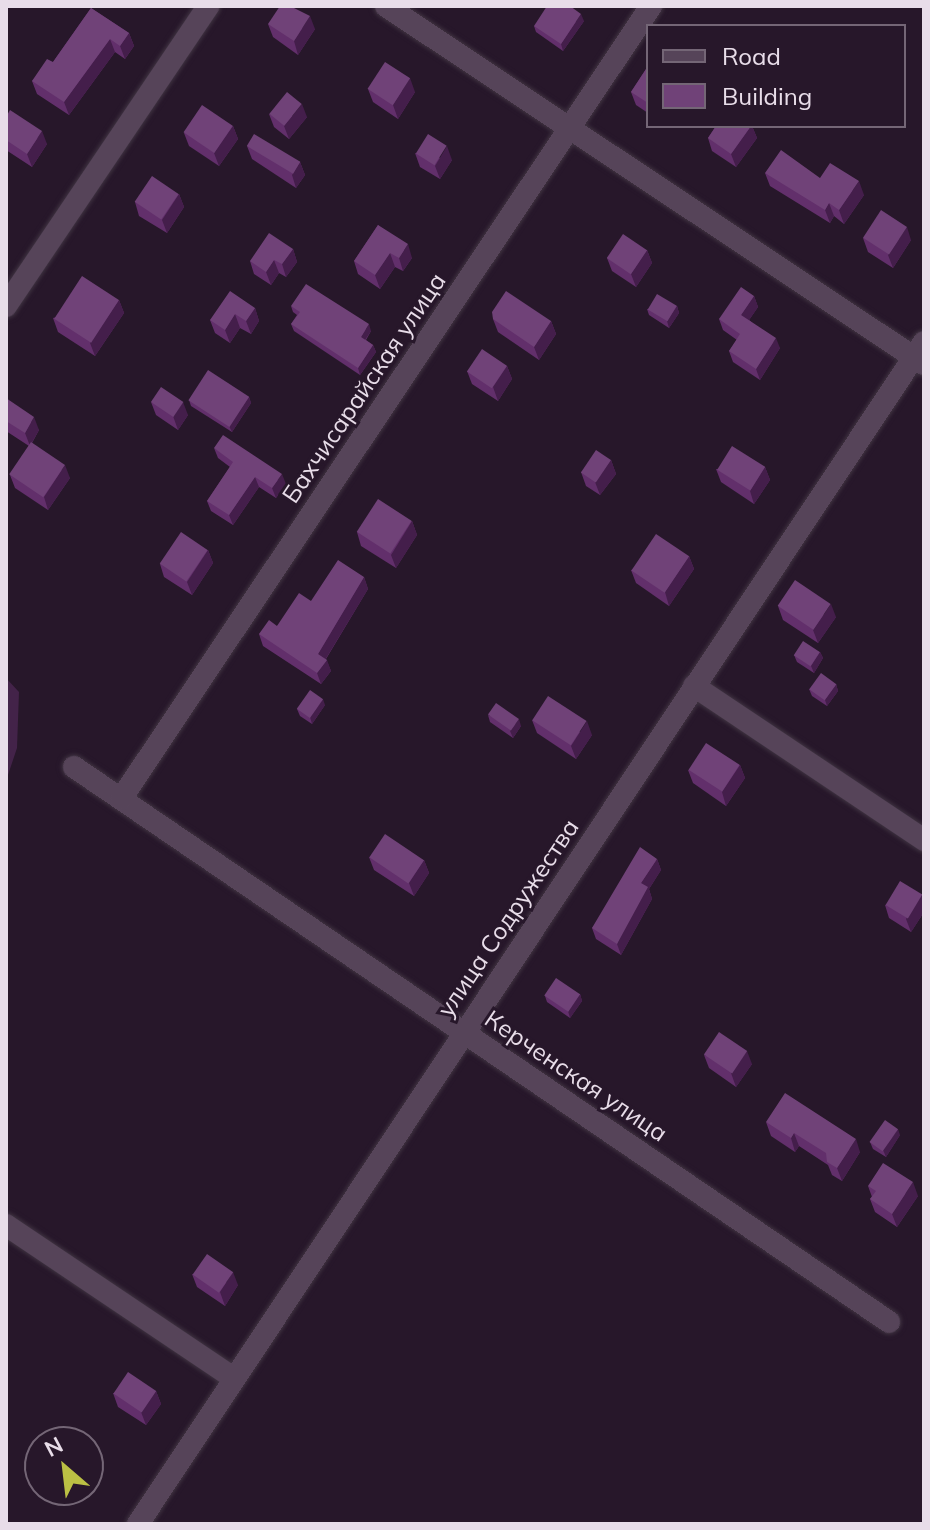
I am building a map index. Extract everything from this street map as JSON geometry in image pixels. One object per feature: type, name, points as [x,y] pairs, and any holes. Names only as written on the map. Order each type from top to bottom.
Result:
[{"type":"street","points":[[6,306],[208,6]]},
{"type":"street","points":[[386,6],[921,354]]},
{"type":"street","name":"Бахчисарайская улица","points":[[121,799],[651,6]]},
{"type":"street","name":"улица Содружества","points":[[138,1524],[463,1031],[921,354]]},
{"type":"street","points":[[694,686],[924,840]]},
{"type":"street","name":"Керченская улица","points":[[74,767],[889,1322]]},
{"type":"street","points":[[6,1225],[234,1378]]},
{"type":"shaded area","points":[[6,678],[19,692],[17,748],[6,781]]},
{"type":"building","points":[[280,6],[290,6],[310,16],[294,41],[268,24]]},
{"type":"building","points":[[547,6],[570,6],[581,14],[561,44],[534,26]]},
{"type":"building","points":[[91,8],[129,33],[120,46],[110,39],[64,102],[32,81],[47,59],[53,62]]},
{"type":"building","points":[[385,62],[410,78],[393,105],[368,89]]},
{"type":"building","points":[[646,69],[646,102],[631,92]]},
{"type":"building","points":[[287,92],[302,104],[284,126],[269,114]]},
{"type":"building","points":[[202,105],[233,126],[214,153],[184,132]]},
{"type":"building","points":[[10,110],[42,131],[27,154],[6,140],[6,117]]},
{"type":"building","points":[[715,128],[750,128],[731,154],[708,138]]},
{"type":"building","points":[[254,134],[300,162],[293,174],[247,146]]},
{"type":"building","points":[[428,134],[447,146],[434,165],[416,154]]},
{"type":"building","points":[[781,150],[820,178],[830,163],[859,181],[839,210],[829,203],[825,210],[765,173]]},
{"type":"building","points":[[152,176],[179,194],[161,220],[135,202]]},
{"type":"building","points":[[881,210],[907,227],[889,255],[863,238]]},
{"type":"building","points":[[378,225],[408,244],[399,258],[390,253],[375,275],[354,261]]},
{"type":"building","points":[[269,233],[293,249],[282,264],[274,260],[266,272],[250,261]]},
{"type":"building","points":[[623,234],[647,250],[631,274],[607,258]]},
{"type":"building","points":[[82,276],[119,300],[91,343],[54,319]]},
{"type":"building","points":[[306,284],[369,324],[361,337],[373,345],[358,368],[291,324],[300,312],[291,306]]},
{"type":"building","points":[[741,287],[754,296],[741,315],[776,338],[756,369],[729,351],[740,334],[719,319]]},
{"type":"building","points":[[230,291],[255,308],[246,321],[235,314],[225,330],[210,320]]},
{"type":"building","points":[[506,291],[551,321],[534,347],[493,319],[492,312]]},
{"type":"building","points":[[657,294],[677,306],[667,321],[648,309]]},
{"type":"building","points":[[482,349],[507,366],[492,388],[467,371]]},
{"type":"building","points":[[208,370],[249,397],[229,427],[188,400]]},
{"type":"building","points":[[161,387],[183,402],[173,417],[151,402]]},
{"type":"building","points":[[6,398],[34,417],[25,433],[6,421]]},
{"type":"building","points":[[223,435],[282,474],[272,488],[255,477],[229,515],[207,501],[233,462],[214,448]]},
{"type":"building","points":[[31,442],[65,465],[43,497],[9,474]]},
{"type":"building","points":[[732,446],[765,467],[750,490],[717,470]]},
{"type":"building","points":[[596,450],[611,460],[596,482],[581,472]]},
{"type":"building","points":[[378,499],[412,521],[390,553],[357,532]]},
{"type":"building","points":[[181,532],[208,550],[186,581],[160,564]]},
{"type":"building","points":[[656,534],[689,556],[665,593],[631,570]]},
{"type":"building","points":[[338,560],[364,577],[318,654],[327,660],[317,673],[259,634],[269,620],[277,626],[299,593],[311,601]]},
{"type":"building","points":[[795,580],[831,604],[813,630],[778,606]]},
{"type":"building","points":[[803,641],[820,652],[811,666],[794,655]]},
{"type":"building","points":[[821,673],[836,684],[825,700],[809,689]]},
{"type":"building","points":[[310,690],[323,699],[310,718],[297,709]]},
{"type":"building","points":[[548,696],[587,721],[571,745],[532,720]]},
{"type":"building","points":[[496,703],[519,719],[511,731],[488,714]]},
{"type":"building","points":[[706,743],[740,765],[722,792],[689,770]]},
{"type":"building","points":[[385,834],[424,860],[408,883],[369,857]]},
{"type":"building","points":[[640,847],[657,859],[641,883],[648,887],[617,944],[592,928]]},
{"type":"building","points":[[900,881],[922,894],[908,918],[886,905]]},
{"type":"building","points":[[556,978],[580,994],[568,1012],[544,995]]},
{"type":"building","points":[[719,1032],[747,1051],[732,1073],[704,1054]]},
{"type":"building","points":[[785,1093],[856,1139],[837,1168],[827,1162],[826,1153],[794,1133],[791,1138],[766,1122]]},
{"type":"building","points":[[885,1120],[898,1129],[883,1151],[870,1142]]},
{"type":"building","points":[[883,1163],[913,1182],[892,1214],[870,1199],[876,1191],[868,1186]]},
{"type":"building","points":[[207,1254],[233,1272],[219,1293],[193,1274]]},
{"type":"building","points":[[128,1372],[156,1391],[142,1413],[113,1394]]}]
